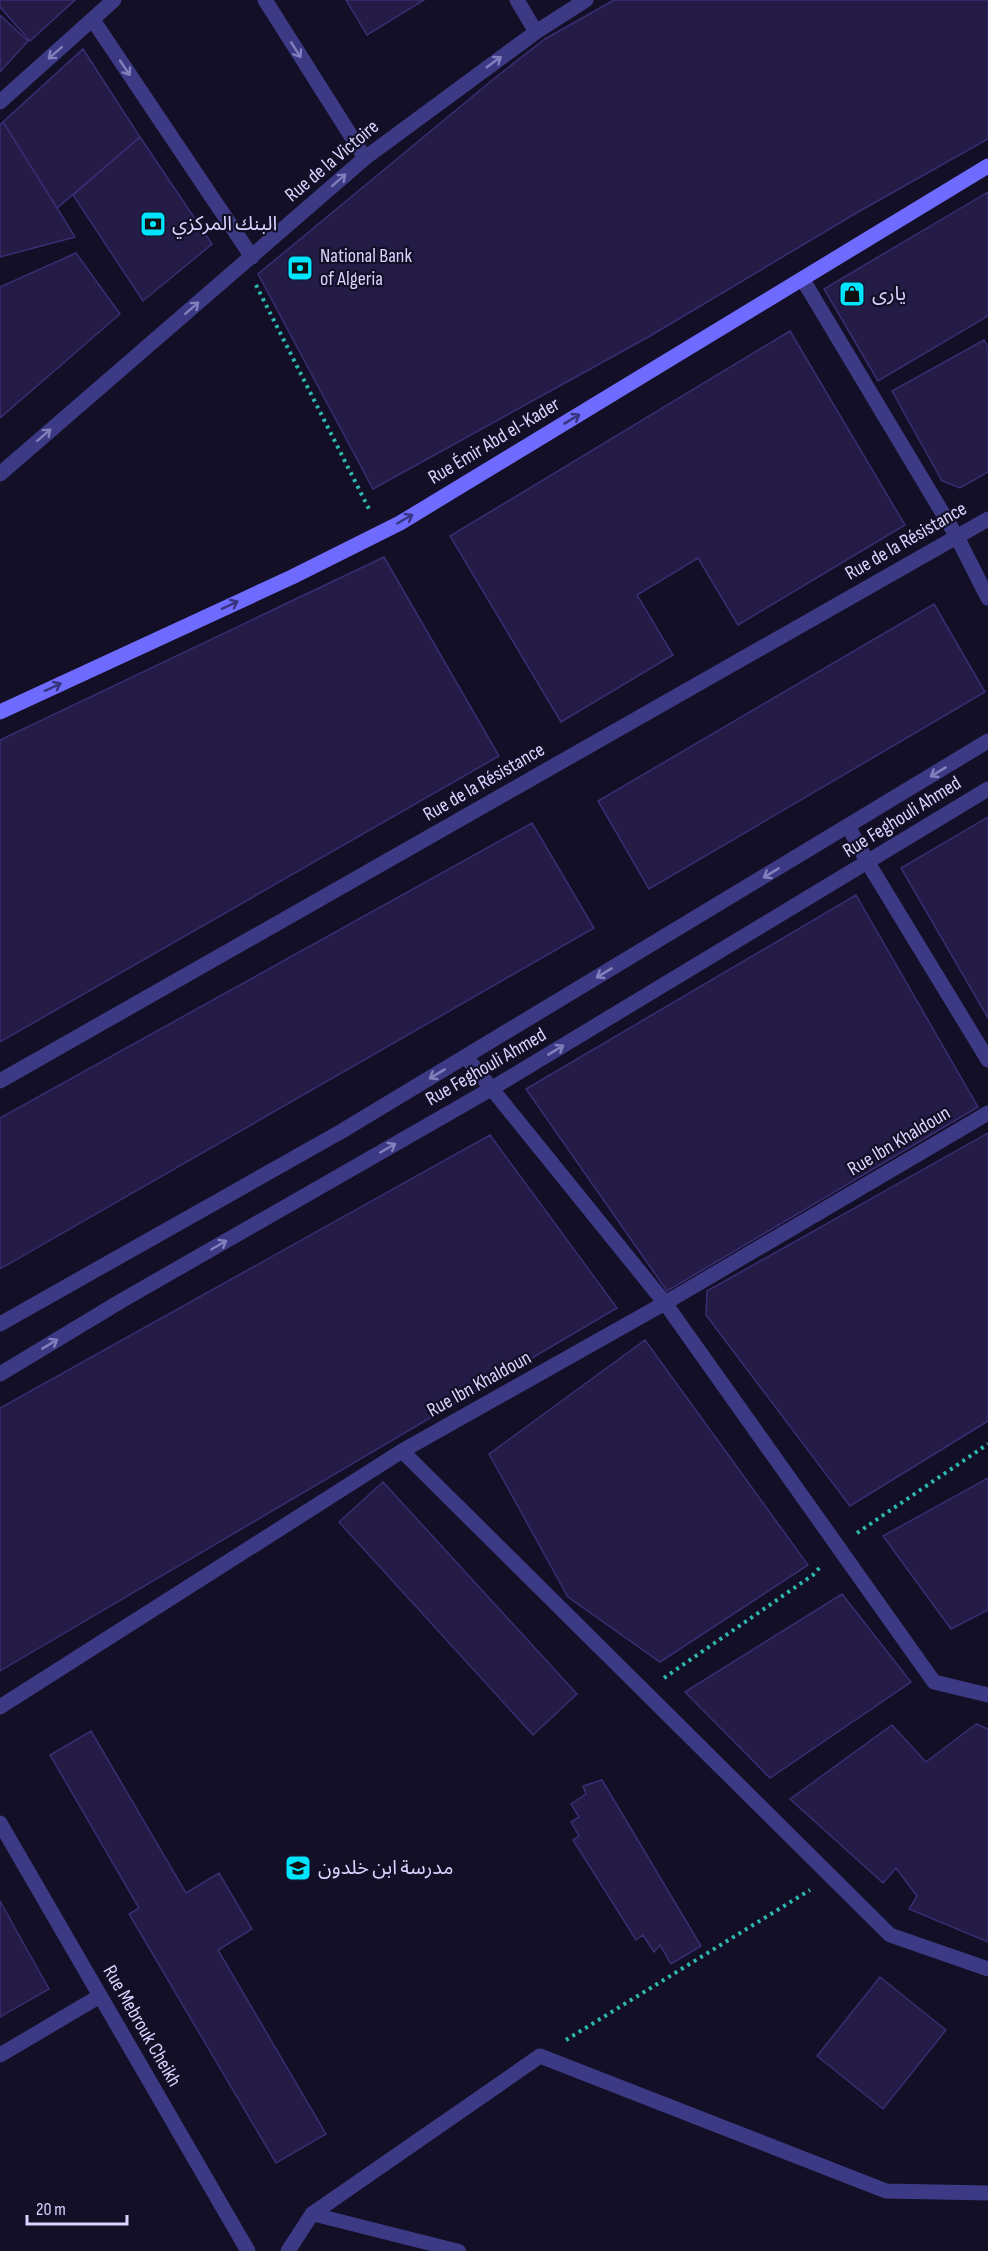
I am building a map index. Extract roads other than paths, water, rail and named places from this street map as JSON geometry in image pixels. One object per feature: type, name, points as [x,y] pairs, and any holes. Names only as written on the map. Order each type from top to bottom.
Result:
[{"type":"main road","name":"Rue Émir Abd el-Kader","points":[[0,712],[292,577],[381,532],[803,280],[988,166]]},
{"type":"street","points":[[0,102],[114,0]]},
{"type":"street","points":[[265,0],[365,158]]},
{"type":"street","points":[[517,0],[536,32]]},
{"type":"street","name":"Rue de la Victoire","points":[[0,474],[365,158],[536,32],[586,0]]},
{"type":"street","points":[[93,20],[248,260]]},
{"type":"street","points":[[803,280],[957,537],[988,598]]},
{"type":"street","name":"Rue de la Résistance","points":[[0,1081],[988,519]]},
{"type":"street","name":"Rue Feghouli Ahmed","points":[[0,1324],[342,1131],[988,741]]},
{"type":"street","name":"Rue Feghouli Ahmed","points":[[0,1374],[122,1301],[491,1089],[988,789]]},
{"type":"street","points":[[848,826],[868,863],[988,1060]]},
{"type":"street","points":[[466,1057],[665,1303],[934,1682],[988,1695]]},
{"type":"street","name":"Rue Ibn Khaldoun","points":[[0,1707],[402,1451],[665,1303],[988,1113]]},
{"type":"street","points":[[402,1451],[890,1935],[988,1969]]},
{"type":"street","name":"Rue Mebrouk Cheikh","points":[[0,1823],[248,2251]]},
{"type":"street","points":[[0,2055],[100,1996]]},
{"type":"street","points":[[288,2251],[312,2214],[540,2056],[886,2191],[988,2193]]},
{"type":"lane","points":[[312,2214],[459,2251]]},
{"type":"place","name":"البنك المركزي","points":[[153,224]]},
{"type":"place","name":"National Bank of Algeria","points":[[300,268]]},
{"type":"place","name":"يارى","points":[[852,294]]},
{"type":"place","name":"مدرسة ابن خلدون","points":[[298,1868]]}]
